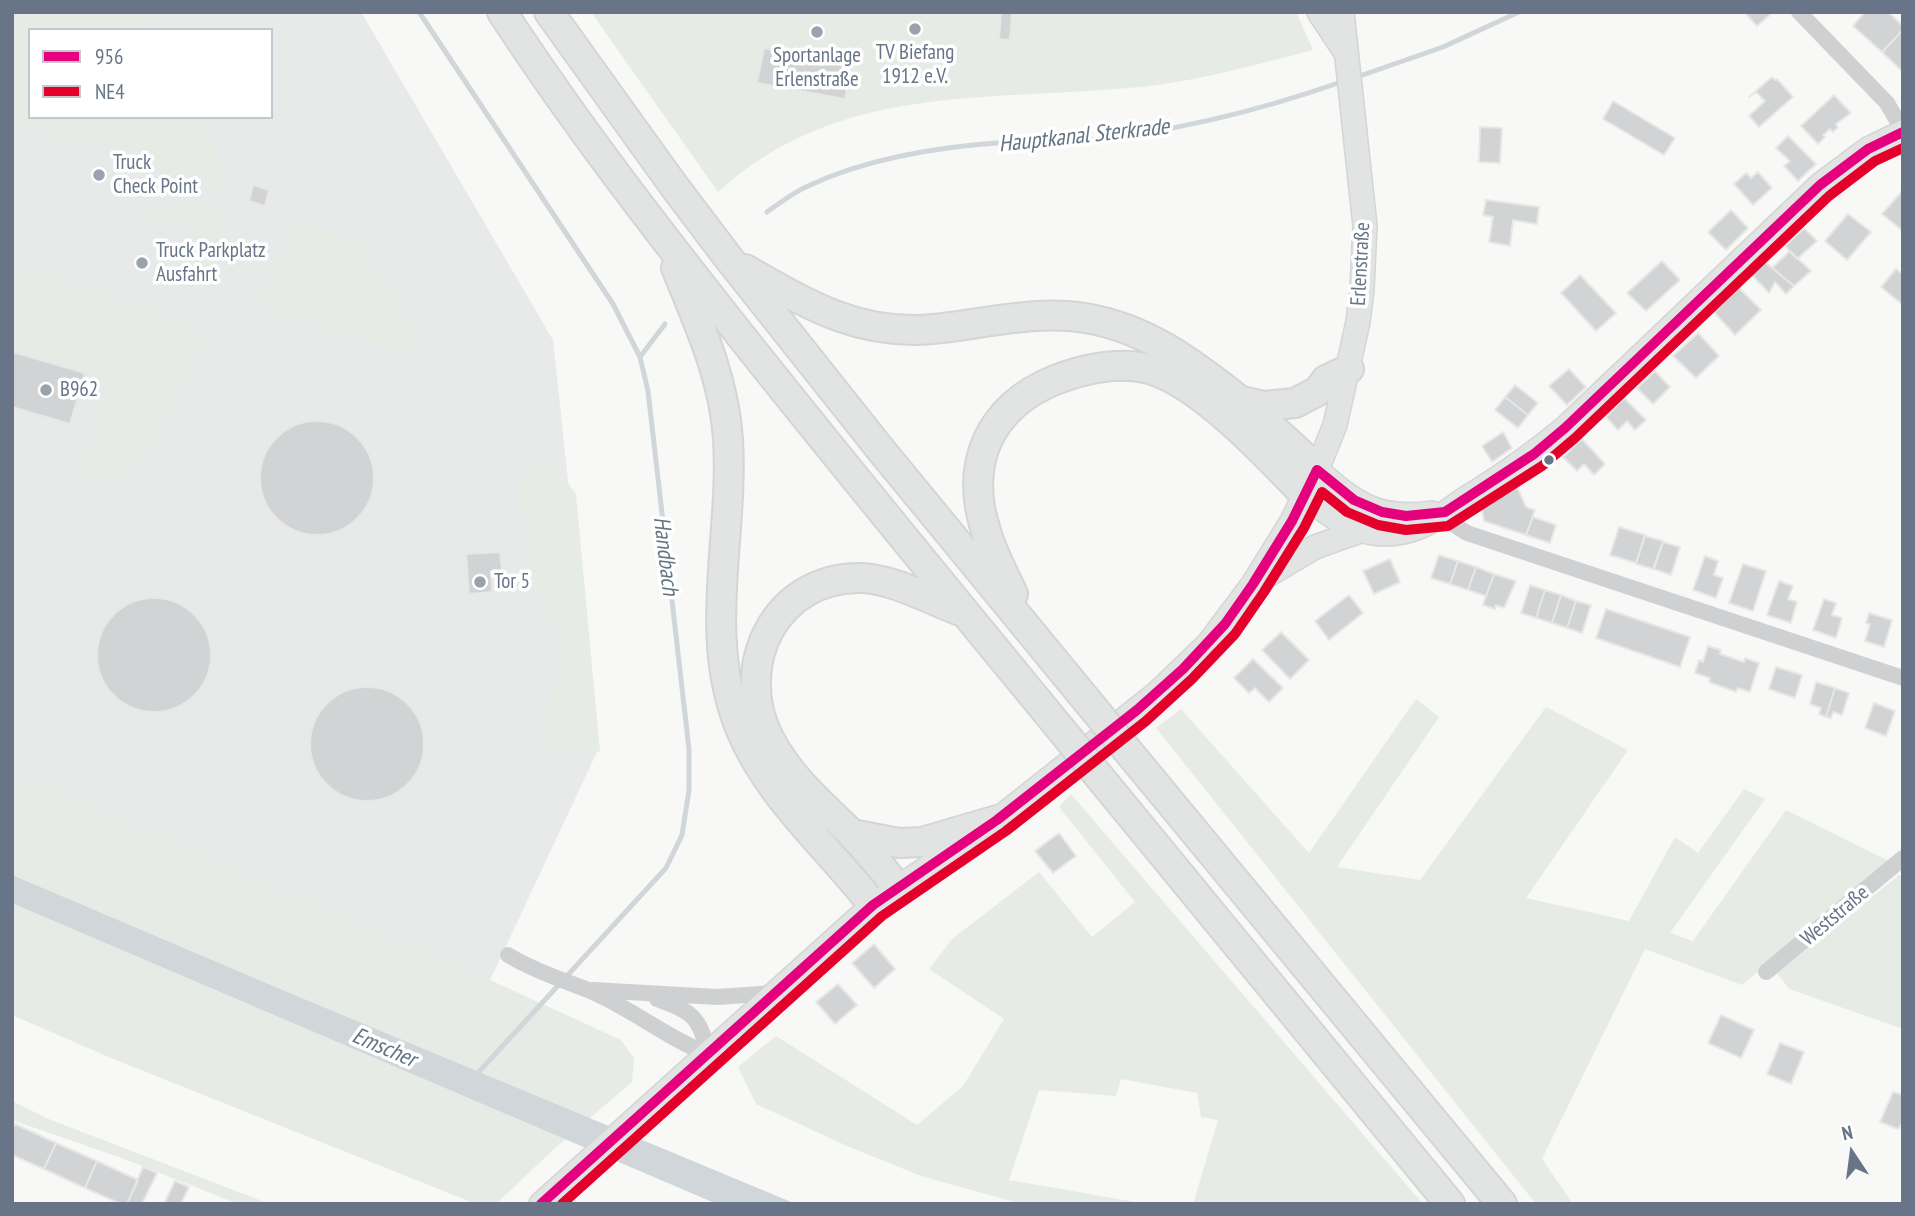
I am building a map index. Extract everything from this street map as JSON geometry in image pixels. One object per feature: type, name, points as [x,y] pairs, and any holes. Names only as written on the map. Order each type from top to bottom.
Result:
[{"type":"highway","points":[[502,12],[664,236],[847,469],[1450,1204]]},
{"type":"highway","points":[[549,12],[730,260],[881,450],[1502,1204]]},
{"type":"highway","points":[[664,236],[708,345],[724,399],[729,470],[720,632],[725,679],[731,703],[746,740],[765,774],[789,807],[852,877],[873,905]]},
{"type":"highway","points":[[730,260],[819,310],[869,326],[906,330],[930,329],[1018,318],[1063,316],[1124,327],[1160,342],[1177,353],[1287,439],[1317,470]]},
{"type":"highway","points":[[1033,635],[986,532],[979,502],[978,475],[984,449],[1002,415],[1046,384],[1069,375],[1121,366],[1148,369],[1173,378],[1259,447],[1305,495]]},
{"type":"highway","points":[[1240,401],[1264,406],[1295,403],[1318,391],[1326,380],[1349,369]]},
{"type":"highway","points":[[897,887],[852,834],[822,807],[794,776],[778,753],[762,724],[756,698],[754,679],[759,653],[768,632],[793,602],[816,588],[843,579],[864,578],[884,582],[965,613]]},
{"type":"highway","points":[[852,834],[899,843],[922,842],[997,820]]},
{"type":"main road","name":"Erlenstraße","points":[[1319,12],[1346,53]]},
{"type":"main road","name":"Erlenstraße","points":[[541,1204],[873,905],[997,820],[1138,710],[1208,644],[1253,584],[1305,495],[1335,425],[1349,369],[1362,289],[1365,226],[1342,12]]},
{"type":"main road","name":"Erlenstraße","points":[[1346,53],[1354,12]]},
{"type":"main road","points":[[1305,495],[1328,516],[1360,531],[1383,534],[1423,526],[1534,454],[1565,428],[1820,185],[1868,149],[1903,131]]},
{"type":"main road","points":[[1317,470],[1354,500],[1382,512],[1406,516],[1445,512]]},
{"type":"main road","points":[[1253,584],[1315,547],[1360,531]]},
{"type":"street","points":[[1799,12],[1887,103],[1903,131]]},
{"type":"street","points":[[1445,512],[1456,526],[1466,533],[1903,678]]},
{"type":"street","name":"Weststraße","points":[[1766,972],[1903,858]]},
{"type":"street","points":[[508,955],[553,978],[580,988],[708,1054]]},
{"type":"street","points":[[580,988],[645,995],[724,997],[775,993]]},
{"type":"street","points":[[645,995],[685,1009],[692,1015],[701,1029],[708,1054]]},
{"type":"shaded area","points":[[12,12],[361,12],[553,340],[597,752],[490,980],[12,774]]},
{"type":"shaded area","points":[[12,12],[145,12],[157,28],[28,28],[28,119],[206,119],[226,187],[82,141],[51,133],[12,129]]},
{"type":"shaded area","points":[[591,12],[1296,12],[1313,50],[1216,74],[1157,85],[926,102],[871,113],[818,129],[767,155],[718,192]]},
{"type":"shaded area","points":[[195,202],[208,207],[215,214],[219,238],[138,215]]},
{"type":"shaded area","points":[[294,228],[353,235],[429,358],[361,340],[257,304]]},
{"type":"shaded area","points":[[158,232],[218,247],[217,274],[212,286],[201,290],[153,236]]},
{"type":"shaded area","points":[[12,264],[197,325],[203,336],[197,358],[149,454],[128,471],[108,479],[80,473],[108,376],[12,346]]},
{"type":"shaded area","points":[[547,467],[561,474],[576,494],[600,752],[543,744],[562,632],[529,573],[518,474]]},
{"type":"shaded area","points":[[1416,699],[1439,717],[1337,867],[1420,880],[1546,707],[1628,750],[1526,898],[1629,921],[1675,837],[1698,853],[1744,789],[1765,799],[1670,933],[1693,941],[1786,810],[1889,861],[1742,985],[1645,949],[1542,1159],[1573,1204],[1536,1204],[1156,728],[1181,709],[1309,853]]},
{"type":"shaded area","points":[[12,774],[490,980],[621,1040],[634,1058],[632,1082],[554,1149],[496,1204],[476,1204],[111,1058],[12,1015]]},
{"type":"shaded area","points":[[1071,794],[1423,1204],[1193,1204],[1218,1120],[1201,1117],[1197,1093],[1121,1079],[1116,1096],[1039,1090],[1009,1180],[1147,1204],[1022,1204],[921,1176],[756,1104],[738,1067],[776,1036],[917,1125],[963,1086],[1004,1019],[929,969],[952,939],[1039,872],[1092,937],[1135,902],[1059,807]]},
{"type":"shaded area","points":[[1899,875],[1903,877],[1903,1029],[1789,989],[1777,973]]},
{"type":"shaded area","points":[[12,1101],[51,1120],[270,1204],[238,1204],[127,1160],[12,1120]]},
{"type":"water","name":"Emscher","points":[[12,875],[796,1204],[717,1204],[12,903]]},
{"type":"building","points":[[1001,12],[1012,12],[1010,40],[999,39]]},
{"type":"building","points":[[1744,12],[1773,12],[1757,26]]},
{"type":"building","points":[[1865,12],[1888,12],[1903,26],[1903,30],[1882,52],[1853,26]]},
{"type":"building","points":[[1903,30],[1903,72],[1882,52]]},
{"type":"building","points":[[764,48],[851,64],[845,99],[757,83]]},
{"type":"building","points":[[1772,77],[1793,97],[1759,127],[1749,116],[1765,101],[1756,92],[1749,97]]},
{"type":"building","points":[[1834,95],[1851,113],[1836,124],[1838,127],[1833,132],[1830,129],[1823,135],[1825,137],[1818,144],[1801,126]]},
{"type":"building","points":[[1613,101],[1675,138],[1664,155],[1603,119]]},
{"type":"building","points":[[1480,127],[1502,128],[1500,163],[1479,162]]},
{"type":"building","points":[[1788,136],[1816,164],[1798,181],[1784,166],[1790,161],[1776,148]]},
{"type":"building","points":[[1758,172],[1772,188],[1753,205],[1734,184],[1746,173],[1751,178]]},
{"type":"building","points":[[253,185],[269,190],[265,206],[249,201]]},
{"type":"building","points":[[1903,190],[1903,231],[1882,214]]},
{"type":"building","points":[[1486,200],[1539,207],[1537,224],[1513,220],[1510,246],[1489,242],[1493,217],[1483,215]]},
{"type":"building","points":[[1731,210],[1748,228],[1726,250],[1708,232]]},
{"type":"building","points":[[1848,214],[1871,232],[1847,260],[1825,241]]},
{"type":"building","points":[[1804,228],[1817,241],[1797,259],[1785,246]]},
{"type":"building","points":[[1790,251],[1811,271],[1794,286],[1772,268]]},
{"type":"building","points":[[1662,261],[1680,280],[1646,311],[1627,293]]},
{"type":"building","points":[[1765,262],[1794,286],[1786,294],[1775,282],[1769,293],[1751,274]]},
{"type":"building","points":[[1896,269],[1903,275],[1903,305],[1881,287]]},
{"type":"building","points":[[1580,275],[1616,313],[1596,331],[1561,293]]},
{"type":"building","points":[[1739,288],[1761,310],[1735,335],[1714,312]]},
{"type":"building","points":[[1698,333],[1719,356],[1696,378],[1673,356]]},
{"type":"building","name":"B962","points":[[13,352],[85,373],[70,424],[12,407]]},
{"type":"building","points":[[1569,369],[1586,387],[1567,405],[1549,386]]},
{"type":"building","points":[[1655,371],[1670,387],[1653,404],[1637,388]]},
{"type":"building","points":[[1515,385],[1538,403],[1528,415],[1505,397]]},
{"type":"building","points":[[1505,397],[1528,415],[1518,428],[1495,410]]},
{"type":"building","points":[[1624,398],[1646,420],[1635,430],[1627,421],[1618,430],[1606,417]]},
{"type":"building","points":[[317,421],[339,425],[358,437],[370,456],[374,478],[370,500],[358,519],[339,531],[317,535],[295,531],[276,519],[264,500],[260,478],[264,456],[276,437],[295,425]]},
{"type":"building","points":[[1503,432],[1512,448],[1492,462],[1482,446]]},
{"type":"building","points":[[1582,439],[1605,464],[1594,475],[1584,464],[1577,471],[1563,457]]},
{"type":"building","points":[[1517,487],[1526,507],[1535,510],[1526,535],[1484,521],[1482,509]]},
{"type":"building","points":[[1533,517],[1556,525],[1550,543],[1526,535]]},
{"type":"building","points":[[1619,527],[1645,535],[1636,563],[1610,555]]},
{"type":"building","points":[[1645,536],[1663,541],[1653,569],[1636,564]]},
{"type":"building","points":[[1663,542],[1680,547],[1671,575],[1654,569]]},
{"type":"building","name":"Tor 5","points":[[500,552],[502,570],[491,571],[492,592],[469,594],[466,554]]},
{"type":"building","points":[[1439,555],[1458,561],[1450,584],[1431,578]]},
{"type":"building","points":[[1705,556],[1718,561],[1714,575],[1723,578],[1716,598],[1693,590]]},
{"type":"building","points":[[1390,559],[1400,582],[1374,594],[1363,571]]},
{"type":"building","points":[[1458,561],[1476,567],[1468,590],[1450,584]]},
{"type":"building","points":[[1743,564],[1766,571],[1753,611],[1729,603]]},
{"type":"building","points":[[1476,567],[1494,574],[1486,596],[1468,590]]},
{"type":"building","points":[[1494,574],[1516,581],[1504,608],[1496,605],[1495,609],[1483,605]]},
{"type":"building","points":[[1779,581],[1793,586],[1788,599],[1797,602],[1791,623],[1767,615]]},
{"type":"building","points":[[1530,585],[1545,590],[1536,618],[1521,613]]},
{"type":"building","points":[[1545,590],[1561,595],[1552,623],[1536,618]]},
{"type":"building","points":[[1349,595],[1363,613],[1329,640],[1315,621]]},
{"type":"building","points":[[1561,595],[1576,601],[1567,628],[1552,623]]},
{"type":"building","points":[[154,598],[176,602],[195,614],[207,633],[211,655],[207,677],[195,696],[176,708],[154,712],[132,708],[113,696],[101,677],[97,655],[101,633],[113,614],[132,602]]},
{"type":"building","points":[[1824,599],[1836,603],[1832,615],[1842,618],[1836,638],[1813,630]]},
{"type":"building","points":[[1576,601],[1591,605],[1582,633],[1567,628]]},
{"type":"building","points":[[1606,609],[1690,637],[1680,667],[1596,638]]},
{"type":"building","points":[[1869,613],[1892,620],[1884,647],[1865,641],[1870,624],[1866,623]]},
{"type":"building","points":[[1281,632],[1309,660],[1290,679],[1262,650]]},
{"type":"building","points":[[1708,646],[1721,650],[1720,654],[1744,662],[1745,658],[1759,663],[1750,692],[1738,688],[1736,692],[1709,682],[1710,678],[1695,673],[1699,660],[1703,662]]},
{"type":"building","points":[[1253,659],[1283,688],[1269,702],[1255,688],[1249,693],[1234,678]]},
{"type":"building","points":[[1776,667],[1802,675],[1795,698],[1769,689]]},
{"type":"building","points":[[1816,682],[1835,688],[1826,717],[1819,714],[1821,708],[1810,704]]},
{"type":"building","points":[[367,687],[389,691],[408,703],[420,722],[424,744],[420,766],[408,785],[389,797],[367,801],[345,797],[326,785],[314,766],[310,744],[314,722],[326,703],[345,691]]},
{"type":"building","points":[[1835,688],[1849,693],[1842,715],[1833,712],[1831,718],[1826,717]]},
{"type":"building","points":[[1874,703],[1895,711],[1886,736],[1865,728]]},
{"type":"building","points":[[1059,833],[1076,856],[1053,873],[1035,851]]},
{"type":"building","points":[[874,944],[895,969],[874,988],[852,963]]},
{"type":"building","points":[[838,984],[857,1005],[835,1024],[816,1002]]},
{"type":"building","points":[[1721,1015],[1754,1030],[1741,1058],[1708,1043]]},
{"type":"building","points":[[1780,1043],[1804,1052],[1791,1084],[1767,1074]]},
{"type":"building","points":[[1893,1092],[1903,1095],[1903,1122],[1898,1129],[1880,1122]]},
{"type":"building","points":[[15,1124],[56,1143],[44,1169],[12,1155],[12,1130]]},
{"type":"building","points":[[56,1143],[97,1161],[85,1188],[44,1169]]},
{"type":"building","points":[[97,1161],[138,1180],[127,1204],[121,1204],[85,1188]]},
{"type":"building","points":[[143,1167],[157,1173],[142,1204],[127,1204]]},
{"type":"building","points":[[175,1181],[189,1187],[181,1204],[164,1204]]},
{"type":"waterway","name":"Handbach","points":[[419,12],[613,304],[640,357],[648,391],[689,749],[689,790],[682,835],[666,868],[475,1076]]},
{"type":"waterway","name":"Hauptkanal Sterkrade","points":[[1357,77],[1443,47],[1519,12]]},
{"type":"waterway","name":"Hauptkanal Sterkrade","points":[[767,212],[792,194],[831,176],[907,155],[1010,142],[1079,141],[1147,132],[1247,111],[1344,81]]},
{"type":"waterway","name":"Hauptkanal Sterkrade","points":[[640,357],[665,324]]},
{"type":"transit line","name":"956","points":[[541,1204],[873,905],[997,820],[1137,710],[1183,669],[1225,624],[1253,584],[1292,521],[1317,470],[1354,500],[1382,512],[1406,516],[1445,512],[1534,454],[1565,428],[1820,185],[1868,149],[1903,132]]},
{"type":"transit line","name":"NE4","points":[[562,1204],[882,916],[1006,831],[1146,721],[1192,679],[1235,634],[1304,528],[1322,492],[1347,512],[1378,525],[1406,530],[1448,526],[1542,466],[1575,438],[1829,196],[1875,161],[1903,148]]},
{"type":"place","name":"TV Biefang 1912 e.V.","points":[[915,29]]},
{"type":"place","name":"Sportanlage Erlenstraße","points":[[817,32]]},
{"type":"place","name":"Truck Check Point","points":[[99,175]]},
{"type":"place","name":"Truck Parkplatz Ausfahrt","points":[[142,263]]},
{"type":"place","name":"B962","points":[[46,390]]},
{"type":"place","name":"Tor 5","points":[[480,582]]}]
